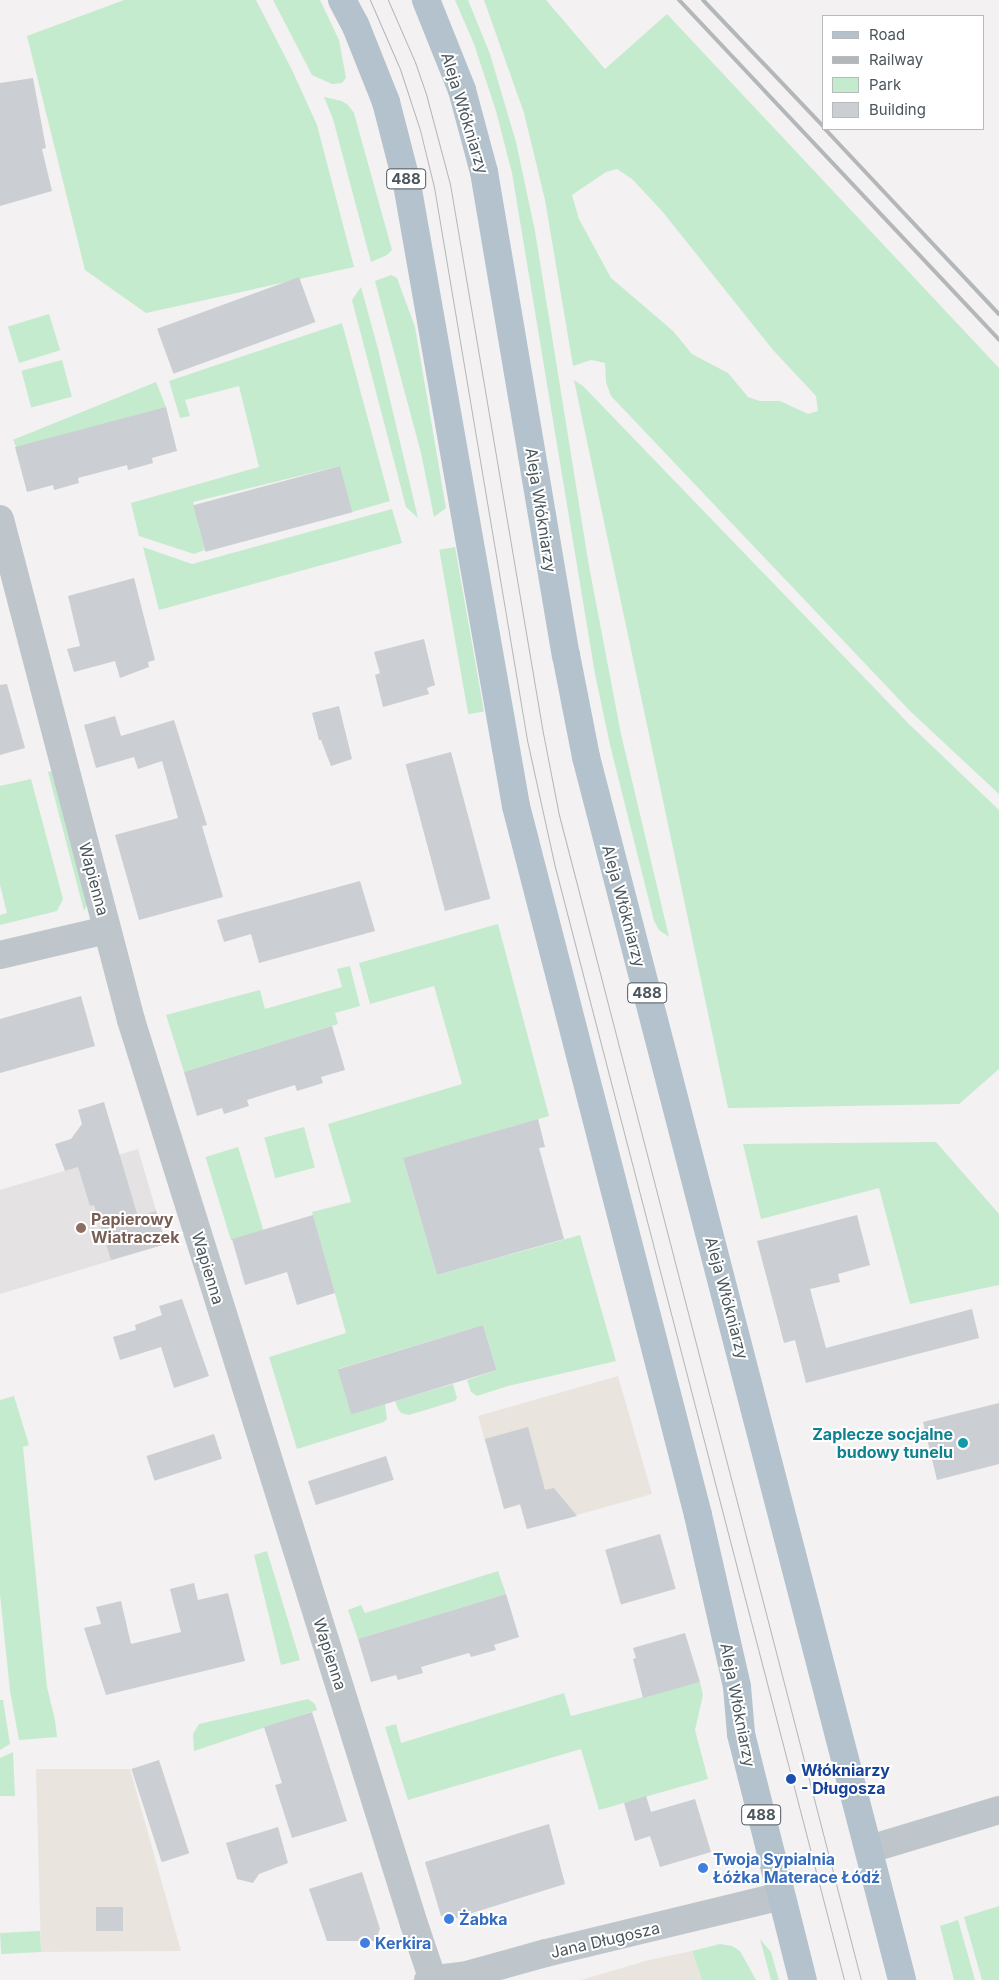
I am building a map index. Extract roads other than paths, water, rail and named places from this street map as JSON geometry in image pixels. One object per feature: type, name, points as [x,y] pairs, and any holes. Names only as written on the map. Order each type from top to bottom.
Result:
[{"type":"main road","name":"Aleja Włókniarzy","points":[[342,0],[355,24],[386,102],[405,175],[516,806],[698,1514],[737,1687],[741,1734],[803,1980]]},
{"type":"main road","name":"Aleja Włókniarzy","points":[[426,0],[462,90],[484,172],[566,655],[584,749],[870,1848],[902,1980]]},
{"type":"street","name":"Wapienna","points":[[0,519],[131,1020],[433,1980]]},
{"type":"street","points":[[0,955],[107,930]]},
{"type":"street","points":[[870,1848],[999,1810]]},
{"type":"street","name":"Jana Długosza","points":[[428,1980],[463,1976],[546,1953],[782,1896]]},
{"type":"tram line","points":[[370,0],[400,69],[420,130],[434,187],[527,740],[555,867],[844,1980]]},
{"type":"tram line","points":[[388,0],[415,62],[426,94],[450,184],[543,733],[559,815],[861,1980]]},
{"type":"railway","points":[[679,0],[999,340]]},
{"type":"railway","points":[[703,0],[822,125]]},
{"type":"railway","points":[[826,130],[999,314]]},
{"type":"place","name":"Papierowy Wiatraczek","points":[[81,1228]]},
{"type":"place","name":"Zaplecze socjalne budowy tunelu","points":[[963,1443]]},
{"type":"place","name":"Włókniarzy - Długosza","points":[[791,1779]]},
{"type":"place","name":"Twoja Sypialnia Łóżka Materace Łódź","points":[[703,1868]]},
{"type":"place","name":"Żabka","points":[[449,1919]]},
{"type":"place","name":"Kerkira","points":[[365,1943]]}]
